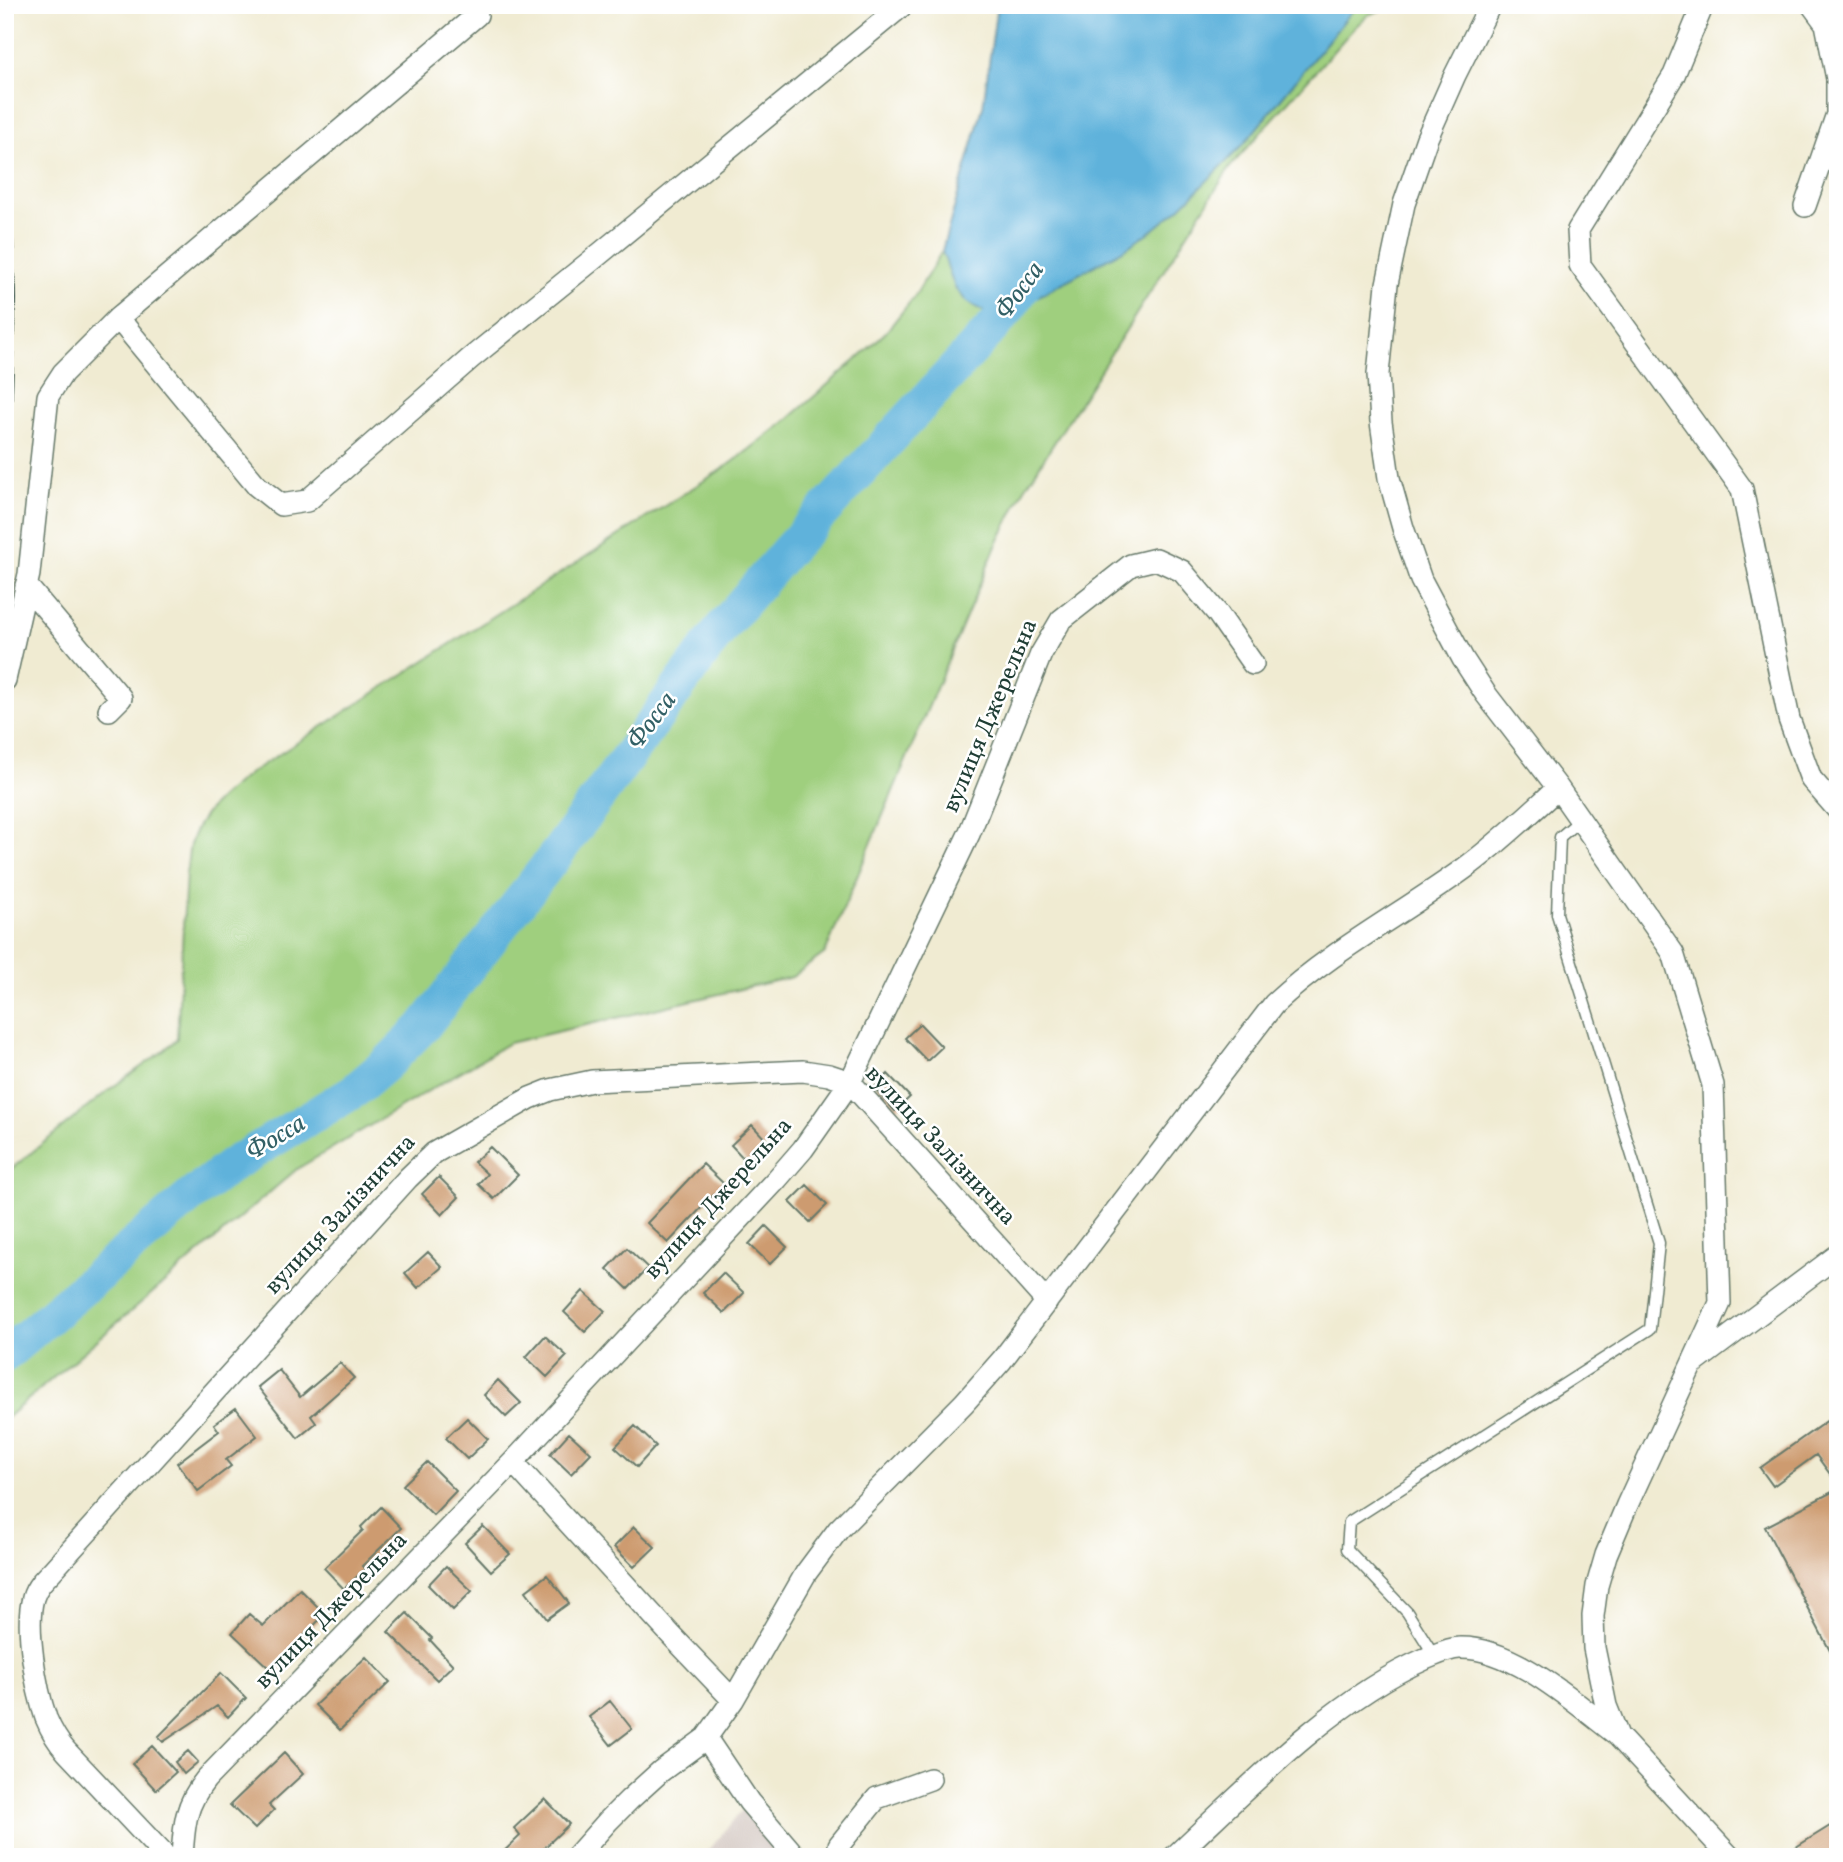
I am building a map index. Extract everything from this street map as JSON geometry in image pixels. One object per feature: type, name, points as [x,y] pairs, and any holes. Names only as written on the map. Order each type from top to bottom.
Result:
[{"type":"street","points":[[118,318],[257,486],[281,505],[307,500],[471,358],[903,5]]},
{"type":"street","points":[[1490,5],[1427,138],[1404,204],[1387,284],[1378,374],[1389,478],[1421,580],[1462,659],[1558,788],[1673,953],[1713,1085],[1720,1304],[1626,1505],[1597,1586],[1593,1616],[1594,1648],[1605,1706],[1618,1735]]},
{"type":"street","points":[[1703,5],[1674,75],[1578,230],[1580,265],[1742,489],[1789,719],[1811,779],[1838,810]]},
{"type":"street","points":[[1805,205],[1837,114],[1838,79],[1826,24],[1811,5]]},
{"type":"street","points":[[5,680],[26,585],[48,396],[63,373],[118,318],[479,8]]},
{"type":"street","name":"вулиця Джерельна","points":[[182,1857],[188,1808],[206,1779],[513,1462],[803,1149],[850,1082],[969,834],[1041,654],[1061,620],[1131,565],[1156,559],[1182,571],[1218,614],[1252,664]]},
{"type":"street","points":[[26,585],[121,698],[109,710]]},
{"type":"street","points":[[576,1857],[661,1770],[706,1738],[733,1700],[806,1573],[830,1539],[984,1382],[1274,1004],[1319,966],[1467,866],[1558,788]]},
{"type":"street","name":"вулиця Залізнична","points":[[166,1857],[53,1734],[46,1717],[34,1657],[31,1629],[33,1597],[52,1571],[408,1178],[434,1153],[530,1098],[561,1087],[592,1082],[803,1071],[829,1075],[850,1082],[1047,1302]]},
{"type":"street","points":[[1692,1364],[1838,1255]]},
{"type":"street","points":[[513,1462],[733,1700]]},
{"type":"street","points":[[1174,1857],[1293,1748],[1363,1693],[1410,1665],[1459,1648],[1483,1651],[1507,1659],[1542,1678],[1618,1735],[1730,1857]]},
{"type":"street","points":[[706,1738],[749,1802],[796,1857]]},
{"type":"street","points":[[839,1857],[839,1845],[877,1798],[930,1779]]},
{"type":"lane","points":[[1434,1655],[1407,1612],[1347,1549],[1349,1522],[1650,1329],[1659,1243],[1557,914],[1560,837],[1580,820]]},
{"type":"shaded area","points":[[749,1802],[796,1857],[702,1857]]},
{"type":"green space","points":[[1333,5],[1394,5],[1368,15],[1353,29],[1230,167],[1024,490],[996,546],[825,953],[792,977],[509,1043],[297,1169],[5,1419],[5,1174],[177,1039],[189,848],[194,833],[214,804],[250,773],[733,462],[785,422],[857,359],[886,332],[915,296],[942,251],[983,107]]},
{"type":"water","points":[[997,5],[1357,5],[1244,144],[1181,207],[1125,249],[1004,315],[983,311],[967,302],[955,288],[942,251],[983,107]]},
{"type":"building","points":[[920,1024],[942,1047],[927,1061],[905,1038]]},
{"type":"building","points":[[888,1074],[910,1097],[895,1111],[874,1088]]},
{"type":"building","points":[[752,1125],[769,1143],[748,1163],[731,1145]]},
{"type":"building","points":[[490,1147],[518,1175],[494,1199],[478,1184],[487,1174],[474,1162]]},
{"type":"building","points":[[703,1164],[724,1184],[668,1243],[647,1223]]},
{"type":"building","points":[[439,1177],[459,1197],[442,1215],[422,1194]]},
{"type":"building","points":[[807,1185],[827,1205],[810,1222],[790,1202]]},
{"type":"building","points":[[766,1226],[787,1247],[770,1264],[749,1244]]},
{"type":"building","points":[[627,1248],[648,1268],[628,1289],[607,1269]]},
{"type":"building","points":[[428,1252],[442,1267],[418,1288],[405,1273]]},
{"type":"building","points":[[723,1273],[744,1293],[724,1313],[703,1293]]},
{"type":"building","points":[[583,1291],[605,1311],[585,1332],[564,1312]]},
{"type":"building","points":[[545,1336],[567,1356],[547,1377],[526,1357]]},
{"type":"building","points":[[340,1363],[354,1378],[311,1416],[316,1423],[298,1438],[258,1387],[279,1370],[300,1397]]},
{"type":"building","points":[[498,1380],[521,1403],[506,1417],[484,1395]]},
{"type":"building","points":[[236,1408],[257,1436],[226,1460],[231,1466],[198,1491],[177,1463],[219,1431],[214,1424]]},
{"type":"building","points":[[1838,1413],[1838,1485],[1816,1455],[1773,1486],[1760,1468]]},
{"type":"building","points":[[467,1418],[488,1439],[467,1459],[446,1438]]},
{"type":"building","points":[[635,1426],[656,1446],[637,1467],[615,1447]]},
{"type":"building","points":[[569,1433],[591,1453],[571,1474],[550,1454]]},
{"type":"building","points":[[427,1462],[456,1491],[433,1515],[403,1485]]},
{"type":"building","points":[[1838,1489],[1838,1666],[1765,1527]]},
{"type":"building","points":[[381,1507],[401,1528],[362,1566],[365,1569],[344,1589],[324,1568],[363,1530],[361,1527]]},
{"type":"building","points":[[483,1526],[510,1554],[491,1571],[465,1543]]},
{"type":"building","points":[[634,1527],[655,1547],[634,1567],[614,1547]]},
{"type":"building","points":[[446,1566],[472,1591],[453,1610],[428,1585]]},
{"type":"building","points":[[547,1575],[569,1603],[547,1619],[526,1591]]},
{"type":"building","points":[[300,1589],[325,1614],[271,1670],[232,1633],[249,1614],[263,1626]]},
{"type":"building","points":[[407,1613],[432,1638],[430,1640],[453,1665],[437,1680],[388,1632]]},
{"type":"building","points":[[366,1657],[390,1682],[340,1730],[315,1705]]},
{"type":"building","points":[[221,1673],[246,1698],[228,1717],[217,1706],[163,1742],[158,1737]]},
{"type":"building","points":[[610,1701],[632,1729],[611,1745],[589,1717]]},
{"type":"building","points":[[152,1746],[176,1772],[156,1790],[132,1764]]},
{"type":"building","points":[[188,1751],[198,1762],[184,1774],[175,1762]]},
{"type":"building","points":[[284,1753],[303,1774],[269,1805],[274,1810],[255,1829],[230,1805]]},
{"type":"building","points":[[545,1799],[569,1824],[535,1857],[498,1857],[520,1836],[514,1828]]},
{"type":"building","points":[[1838,1821],[1838,1857],[1802,1857],[1796,1847]]},
{"type":"waterway","name":"Фосса","points":[[5,1355],[191,1196],[233,1164],[354,1091],[423,1027],[558,852],[723,626],[787,551],[1004,315],[1032,275]]},
{"type":"railway","points":[[5,131],[12,299],[5,446]]}]
